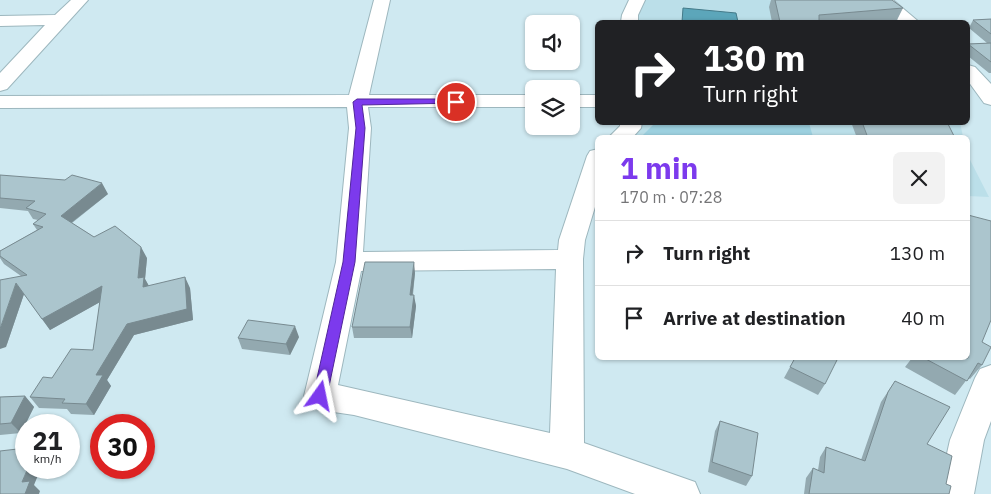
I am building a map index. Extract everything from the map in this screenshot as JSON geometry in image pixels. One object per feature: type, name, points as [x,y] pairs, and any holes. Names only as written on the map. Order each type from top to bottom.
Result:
[{"type":"street","points":[[3,79],[80,0]]},
{"type":"street","points":[[382,0],[357,102],[360,128],[349,262],[320,396],[354,401],[567,452],[682,494]]},
{"type":"street","points":[[630,20],[630,15],[638,0]]},
{"type":"street","points":[[883,0],[908,20]]},
{"type":"street","points":[[0,21],[59,20]]},
{"type":"street","points":[[970,73],[979,81],[991,99]]},
{"type":"street","points":[[0,102],[525,101]]},
{"type":"street","points":[[580,101],[595,101]]},
{"type":"street","points":[[622,135],[630,128],[630,125]]},
{"type":"street","points":[[567,452],[570,259],[572,240],[595,166]]},
{"type":"street","points":[[349,262],[570,259]]},
{"type":"street","points":[[956,494],[967,440],[991,378]]},
{"type":"shaded area","points":[[640,0],[767,0],[886,9],[896,20],[635,20],[633,10]]},
{"type":"shaded area","points":[[683,8],[736,13],[738,20],[682,20]]},
{"type":"shaded area","points":[[640,125],[961,125],[963,135],[628,135]]},
{"type":"shaded area","points":[[653,125],[810,125],[812,135],[643,135]]},
{"type":"shaded area","points":[[970,160],[989,197],[970,196]]},
{"type":"building","points":[[775,0],[892,0],[903,8],[819,15],[819,20],[780,20]]},
{"type":"building","points":[[991,19],[991,34],[973,20]]},
{"type":"building","points":[[991,43],[991,62],[970,46],[970,44]]},
{"type":"building","points":[[863,125],[948,125],[954,135],[867,135]]},
{"type":"building","points":[[0,175],[65,180],[72,175],[102,183],[61,216],[94,237],[115,226],[141,247],[138,278],[144,277],[143,287],[185,277],[187,309],[127,324],[96,375],[103,375],[86,404],[62,403],[65,399],[30,397],[43,377],[52,378],[71,349],[93,350],[102,286],[42,319],[16,283],[0,329],[0,280],[27,275],[0,256],[0,251],[43,227],[33,224],[46,214],[26,208],[35,201],[0,198]]},
{"type":"building","points":[[970,216],[991,221],[991,320],[982,342],[991,347],[982,365],[978,363],[967,381],[928,360],[970,360]]},
{"type":"building","points":[[365,262],[414,262],[410,295],[414,295],[410,327],[352,327]]},
{"type":"building","points":[[248,320],[295,326],[286,344],[238,338]]},
{"type":"building","points":[[794,360],[837,360],[825,384],[790,367]]},
{"type":"building","points":[[895,381],[950,407],[927,444],[952,456],[946,484],[951,486],[949,494],[809,494],[813,468],[824,473],[826,447],[865,461],[888,392]]},
{"type":"building","points":[[25,396],[11,423],[0,424],[0,397]]},
{"type":"building","points":[[720,421],[758,433],[752,476],[712,462]]},
{"type":"building","points":[[15,449],[15,479],[23,479],[22,482],[30,481],[25,494],[0,494],[0,451]]},
{"type":"route","points":[[320,396],[349,262],[360,128],[357,102],[456,102]]}]
